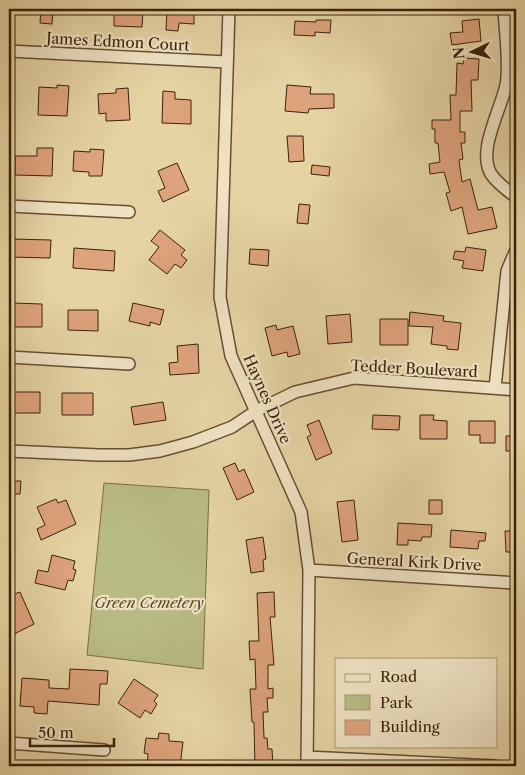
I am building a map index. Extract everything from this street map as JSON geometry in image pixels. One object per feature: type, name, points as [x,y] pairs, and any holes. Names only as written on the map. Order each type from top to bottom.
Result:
[{"type":"street","name":"Haynes Drive","points":[[229,9],[220,297],[231,356],[301,512],[309,570],[307,762]]},
{"type":"street","points":[[504,9],[507,53],[506,84],[490,134],[487,156],[492,175],[516,198]]},
{"type":"street","name":"James Edmon Court","points":[[9,51],[227,62]]},
{"type":"street","points":[[9,206],[129,212]]},
{"type":"street","points":[[495,388],[507,271],[516,250]]},
{"type":"street","points":[[9,357],[129,364]]},
{"type":"street","name":"Tedder Boulevard","points":[[9,451],[99,455],[129,455],[160,451],[193,442],[232,427],[256,411],[295,392],[354,378],[516,390]]},
{"type":"street","name":"General Kirk Drive","points":[[309,570],[516,583]]},
{"type":"street","points":[[9,743],[104,750]]},
{"type":"street","points":[[307,762],[495,766]]},
{"type":"green space","name":"Green Cemetery","points":[[104,483],[209,490],[203,669],[87,655]]},
{"type":"building","points":[[41,9],[53,9],[52,24],[40,23]]},
{"type":"building","points":[[114,9],[143,9],[142,27],[114,26]]},
{"type":"building","points":[[167,9],[194,9],[194,24],[179,23],[178,31],[166,30]]},
{"type":"building","points":[[479,19],[481,41],[452,45],[450,33],[463,32],[462,21]]},
{"type":"building","points":[[316,20],[331,20],[330,33],[315,32],[315,36],[294,35],[295,21],[316,22]]},
{"type":"building","points":[[464,58],[479,59],[478,80],[471,80],[472,111],[460,111],[460,132],[465,132],[465,143],[461,143],[463,159],[459,160],[462,182],[470,179],[478,210],[492,207],[497,228],[468,234],[462,207],[451,211],[446,193],[450,192],[444,172],[430,174],[429,164],[440,162],[438,143],[435,143],[435,129],[432,129],[432,120],[451,120],[450,95],[456,95],[457,63],[463,64]]},
{"type":"building","points":[[57,85],[69,86],[67,116],[38,115],[39,87],[57,88]]},
{"type":"building","points":[[287,85],[311,87],[310,94],[334,94],[334,108],[309,109],[308,113],[285,111]]},
{"type":"building","points":[[128,88],[130,120],[106,121],[106,113],[99,114],[98,94],[116,93],[116,89]]},
{"type":"building","points":[[163,91],[175,92],[175,99],[191,100],[191,124],[162,123]]},
{"type":"building","points":[[287,136],[303,136],[304,161],[289,162]]},
{"type":"building","points":[[37,148],[53,148],[52,176],[15,175],[15,156],[37,156]]},
{"type":"building","points":[[90,149],[104,150],[102,176],[89,176],[89,172],[73,171],[74,151],[90,152]]},
{"type":"building","points":[[177,163],[189,190],[163,202],[158,191],[165,188],[158,171]]},
{"type":"building","points":[[312,165],[330,167],[329,176],[311,174]]},
{"type":"building","points":[[299,204],[310,205],[308,224],[297,223]]},
{"type":"building","points":[[160,230],[185,250],[181,255],[187,260],[181,268],[175,264],[167,274],[149,260],[159,247],[151,241]]},
{"type":"building","points":[[11,239],[51,240],[50,258],[10,257]]},
{"type":"building","points":[[466,247],[486,250],[483,271],[462,268],[464,261],[453,259],[455,251],[465,252]]},
{"type":"building","points":[[74,248],[115,251],[114,271],[73,268]]},
{"type":"building","points":[[250,249],[269,250],[268,266],[249,264]]},
{"type":"building","points":[[12,303],[42,304],[42,327],[12,327]]},
{"type":"building","points":[[133,303],[164,310],[160,325],[150,322],[150,326],[129,321]]},
{"type":"building","points":[[68,310],[98,310],[98,331],[68,330]]},
{"type":"building","points":[[410,312],[444,316],[443,321],[461,323],[458,350],[447,349],[447,346],[431,344],[433,327],[409,326]]},
{"type":"building","points":[[350,314],[352,342],[328,344],[326,316]]},
{"type":"building","points":[[380,319],[408,319],[408,345],[380,345]]},
{"type":"building","points":[[276,325],[277,330],[293,326],[300,354],[288,357],[287,352],[272,356],[265,328]]},
{"type":"building","points":[[198,344],[199,373],[170,375],[169,363],[178,362],[177,346]]},
{"type":"building","points":[[10,392],[40,392],[40,413],[9,413]]},
{"type":"building","points":[[62,393],[93,393],[93,415],[62,415]]},
{"type":"building","points":[[163,402],[166,420],[134,425],[131,407]]},
{"type":"building","points":[[373,415],[400,416],[399,430],[372,429]]},
{"type":"building","points":[[420,415],[434,415],[433,420],[447,421],[447,439],[420,439]]},
{"type":"building","points":[[319,420],[332,453],[316,460],[307,437],[311,435],[307,425]]},
{"type":"building","points":[[469,421],[495,421],[495,443],[480,443],[480,435],[469,435]]},
{"type":"building","points":[[506,436],[516,436],[516,451],[506,451]]},
{"type":"building","points":[[235,463],[239,472],[244,469],[254,492],[237,500],[223,468]]},
{"type":"building","points":[[9,481],[21,481],[20,494],[9,494]]},
{"type":"building","points":[[56,499],[58,503],[66,500],[76,524],[41,540],[37,529],[45,525],[37,507]]},
{"type":"building","points":[[354,500],[358,540],[342,542],[337,502]]},
{"type":"building","points":[[429,500],[442,500],[442,514],[429,514]]},
{"type":"building","points":[[398,523],[432,525],[431,537],[422,537],[421,541],[408,540],[408,545],[397,545]]},
{"type":"building","points":[[451,530],[486,533],[485,541],[479,541],[478,549],[450,547]]},
{"type":"building","points":[[505,531],[516,531],[516,552],[506,552]]},
{"type":"building","points":[[263,537],[266,559],[263,560],[264,571],[251,573],[246,540]]},
{"type":"building","points":[[52,555],[75,561],[73,569],[76,570],[73,581],[68,580],[65,590],[35,583],[38,570],[48,572]]},
{"type":"building","points":[[20,592],[34,624],[12,635],[9,628],[9,608],[12,606],[9,596]]},
{"type":"building","points":[[274,592],[275,617],[270,617],[274,665],[268,665],[268,689],[273,688],[273,698],[267,698],[268,712],[263,712],[264,738],[267,738],[268,749],[272,749],[273,766],[255,766],[254,722],[252,722],[250,689],[256,689],[255,659],[250,660],[249,641],[259,641],[257,593]]},
{"type":"building","points":[[70,669],[108,671],[107,684],[100,684],[99,705],[48,701],[47,714],[34,713],[34,707],[20,706],[22,678],[49,680],[49,688],[69,689]]},
{"type":"building","points":[[134,679],[158,695],[154,701],[157,704],[151,714],[145,710],[140,718],[118,703]]},
{"type":"building","points":[[159,733],[169,734],[169,741],[183,742],[180,766],[147,766],[148,754],[144,753],[146,738],[158,739]]}]
